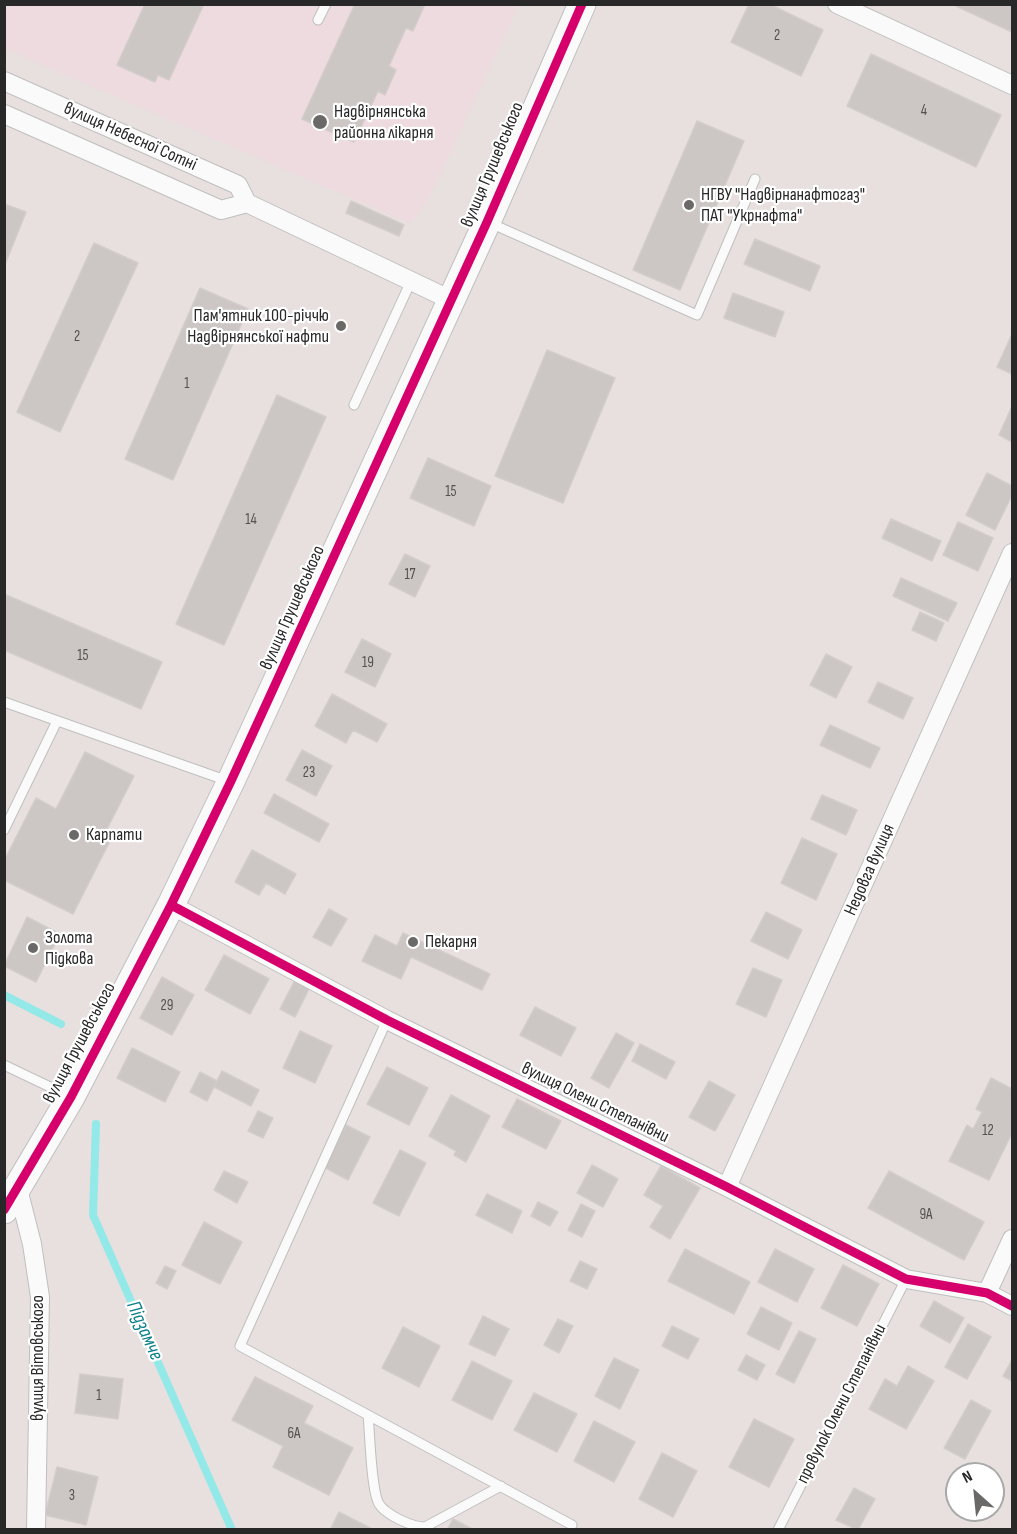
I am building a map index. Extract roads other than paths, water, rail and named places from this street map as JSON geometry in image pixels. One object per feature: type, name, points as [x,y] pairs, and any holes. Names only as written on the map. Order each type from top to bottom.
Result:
[{"type":"street","name":"вулиця Грушевського","points":[[11,1200],[71,1097],[171,905],[231,782],[487,222],[582,4]]},
{"type":"street","points":[[837,4],[1012,85]]},
{"type":"street","name":"вулиця Небесної Сотні","points":[[4,81],[238,185],[247,203],[412,279],[451,300]]},
{"type":"street","name":"вулиця Небесної Сотні","points":[[4,114],[221,210],[247,203]]},
{"type":"street","name":"Недовга вулиця","points":[[727,1187],[1012,553]]},
{"type":"street","name":"вулиця Олени Степанівни","points":[[171,905],[387,1020],[727,1187],[906,1280],[987,1293],[1012,1306]]},
{"type":"street","name":"вулиця Вітовського","points":[[11,1200],[32,1244],[40,1297],[36,1530]]},
{"type":"street","points":[[987,1293],[1012,1239]]},
{"type":"lane","points":[[318,20],[326,4]]},
{"type":"lane","points":[[487,222],[697,315],[755,179]]},
{"type":"lane","points":[[354,405],[412,279]]},
{"type":"lane","points":[[4,702],[231,782]]},
{"type":"lane","points":[[4,830],[57,721]]},
{"type":"lane","points":[[387,1020],[240,1346],[572,1525]]},
{"type":"lane","points":[[4,1065],[71,1097]]},
{"type":"lane","name":"провулок Олени Степанівни","points":[[778,1530],[906,1280]]},
{"type":"lane","points":[[368,1415],[377,1497],[386,1511],[413,1525],[424,1527],[501,1486]]},
{"type":"waterway","name":"Підзамче","points":[[4,995],[61,1024]]},
{"type":"waterway","name":"Підзамче","points":[[96,1124],[93,1215],[232,1530]]},
{"type":"place","name":"Надвірнянська районна лікарня","points":[[320,122]]},
{"type":"place","name":"НГВУ \"Надвірнанафтогаз\" ПАТ \"Укрнафта\"","points":[[689,205]]},
{"type":"place","name":"Пам'ятник 100-річчю Надвірнянської нафти","points":[[341,326]]},
{"type":"place","name":"Карпати","points":[[74,835]]},
{"type":"place","name":"Пекарня","points":[[413,942]]},
{"type":"place","name":"Золота Підкова","points":[[33,948]]}]
